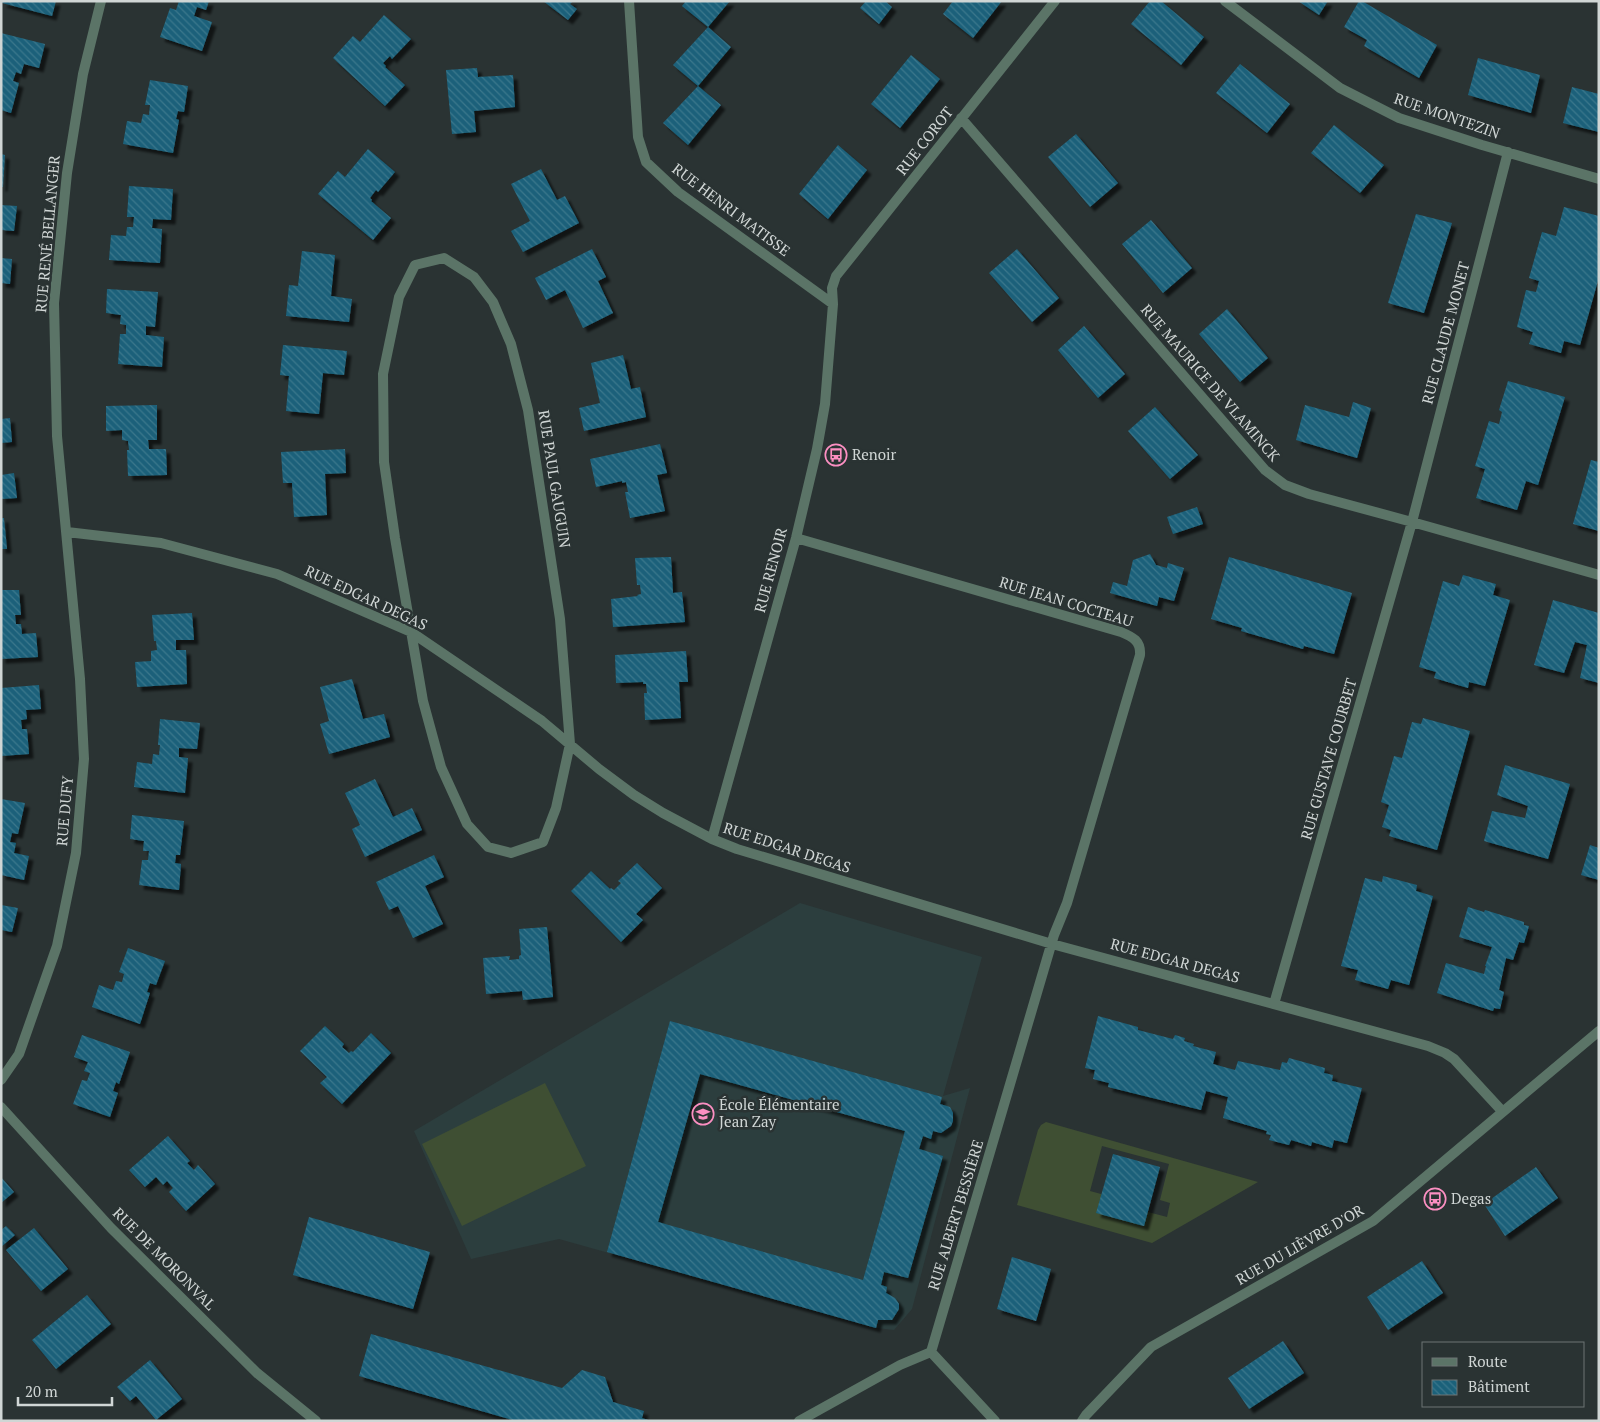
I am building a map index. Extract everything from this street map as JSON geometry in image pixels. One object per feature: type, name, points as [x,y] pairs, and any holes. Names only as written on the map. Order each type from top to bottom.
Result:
[{"type":"street","name":"RUE RENÉ BELLANGER","points":[[67,532],[58,436],[54,303],[67,173],[83,74],[102,1]]},
{"type":"street","name":"RUE HENRI MATISSE","points":[[629,1],[638,137],[646,162],[678,192],[833,304]]},
{"type":"street","name":"RUE COROT","points":[[833,304],[832,288],[836,276],[1055,1]]},
{"type":"street","name":"RUE MONTEZIN","points":[[1225,1],[1340,88],[1399,118],[1599,179]]},
{"type":"street","name":"RUE MAURICE DE VLAMINCK","points":[[961,118],[1265,470],[1285,485],[1308,494],[1599,575]]},
{"type":"street","name":"RUE CLAUDE MONET","points":[[1412,522],[1508,152]]},
{"type":"street","name":"RUE PAUL GAUGUIN","points":[[444,258],[474,277],[493,302],[511,344],[528,410],[560,619],[570,744],[556,808],[543,842],[511,853],[488,847],[467,824],[441,767],[423,701],[411,632],[384,462],[383,374],[399,297],[415,265],[444,258]]},
{"type":"street","name":"RUE RENOIR","points":[[712,839],[796,538],[818,449],[825,404],[833,304]]},
{"type":"street","name":"RUE GUSTAVE COURBET","points":[[1274,1004],[1412,522]]},
{"type":"street","name":"RUE EDGAR DEGAS","points":[[67,532],[161,543],[277,574],[411,632],[542,721],[599,769],[634,795],[712,839],[761,858],[1052,944],[1428,1046],[1454,1059],[1502,1111]]},
{"type":"street","name":"RUE DUFY","points":[[1,1080],[19,1054],[57,946],[76,853],[84,759],[80,679],[67,532]]},
{"type":"street","name":"RUE JEAN COCTEAU","points":[[796,538],[1121,632],[1131,636],[1139,644],[1140,655],[1067,903],[1052,944]]},
{"type":"street","name":"RUE ALBERT BESSIÈRE","points":[[931,1352],[1052,944]]},
{"type":"street","name":"RUE DU LIÈVRE D'OR","points":[[1082,1421],[1150,1347],[1372,1221],[1599,1030]]},
{"type":"street","name":"RUE DE MORONVAL","points":[[1,1107],[111,1228],[257,1373],[316,1421]]},
{"type":"street","points":[[799,1421],[900,1365],[931,1352],[995,1421]]},
{"type":"shaded area","name":"École Élémentaire Jean Zay","points":[[800,903],[982,957],[943,1096],[970,1088],[912,1309],[894,1330],[876,1328],[559,1239],[471,1259],[414,1131]]},
{"type":"green space","points":[[545,1083],[586,1166],[462,1226],[422,1144]]},
{"type":"green space","points":[[1046,1122],[1258,1182],[1152,1243],[1017,1205],[1041,1125]],"holes":[[[1102,1146],[1169,1164],[1160,1200],[1170,1203],[1167,1217],[1148,1212],[1144,1225],[1101,1194],[1090,1191]]]},
{"type":"building","points":[[3,1],[56,1],[52,16],[2,3]]},
{"type":"building","points":[[179,1],[209,1],[206,10],[197,7],[194,16],[212,22],[202,51],[160,37],[170,8],[176,10]]},
{"type":"building","points":[[543,1],[573,1],[570,4],[577,9],[568,20]]},
{"type":"building","points":[[686,1],[730,1],[708,27],[682,6]]},
{"type":"building","points":[[866,1],[885,1],[892,7],[879,24],[860,8]]},
{"type":"building","points":[[953,1],[1002,1],[973,38],[943,14]]},
{"type":"building","points":[[1150,1],[1161,1],[1204,37],[1181,65],[1131,24]]},
{"type":"building","points":[[1298,1],[1328,1],[1319,15]]},
{"type":"building","points":[[1359,1],[1437,45],[1419,78],[1364,46],[1367,40],[1344,27]]},
{"type":"building","points":[[384,15],[411,39],[392,59],[390,56],[383,63],[405,85],[385,106],[333,58],[353,36],[360,42]]},
{"type":"building","points":[[708,27],[731,47],[698,86],[673,65]]},
{"type":"building","points":[[1,33],[45,44],[39,68],[24,64],[21,74],[16,72],[13,81],[19,83],[11,113],[1,110]]},
{"type":"building","points":[[911,55],[940,79],[900,128],[871,104]]},
{"type":"building","points":[[1478,58],[1540,75],[1531,113],[1468,95]]},
{"type":"building","points":[[1240,64],[1290,104],[1267,133],[1216,93]]},
{"type":"building","points":[[477,68],[478,77],[513,75],[515,107],[474,111],[476,132],[452,134],[446,70]]},
{"type":"building","points":[[150,80],[188,86],[184,112],[178,111],[176,119],[179,120],[173,153],[123,144],[127,121],[141,123],[143,114],[149,115],[150,105],[145,105]]},
{"type":"building","points":[[698,86],[721,105],[688,145],[663,123]]},
{"type":"building","points":[[1572,87],[1599,94],[1599,132],[1563,123]]},
{"type":"building","points":[[1334,125],[1384,165],[1360,193],[1311,153]]},
{"type":"building","points":[[1076,134],[1118,183],[1090,207],[1048,157]]},
{"type":"building","points":[[838,145],[867,170],[828,219],[799,194]]},
{"type":"building","points":[[368,149],[395,172],[378,192],[376,190],[370,198],[391,218],[373,240],[318,194],[338,171],[345,177]]},
{"type":"building","points":[[1,154],[5,155],[3,187],[1,187]]},
{"type":"building","points":[[541,169],[557,200],[565,196],[579,223],[523,252],[511,231],[530,221],[511,184]]},
{"type":"building","points":[[129,186],[173,189],[171,220],[153,219],[152,228],[162,229],[160,263],[109,260],[111,235],[126,236],[127,227],[133,227],[134,217],[127,217]]},
{"type":"building","points":[[1,205],[17,206],[14,231],[1,230]]},
{"type":"building","points":[[1564,207],[1599,216],[1599,277],[1580,345],[1564,341],[1561,353],[1529,344],[1533,332],[1517,327],[1526,290],[1536,292],[1539,281],[1529,278],[1542,232],[1556,236]]},
{"type":"building","points":[[1416,214],[1452,223],[1424,313],[1388,303]]},
{"type":"building","points":[[1151,220],[1192,268],[1163,293],[1122,244]]},
{"type":"building","points":[[592,249],[606,277],[598,281],[613,313],[583,328],[565,290],[546,300],[535,278]]},
{"type":"building","points":[[1017,249],[1059,298],[1032,322],[989,273]]},
{"type":"building","points":[[302,251],[335,255],[331,296],[352,299],[349,322],[286,316],[289,285],[298,286]]},
{"type":"building","points":[[1,258],[12,259],[10,284],[1,283]]},
{"type":"building","points":[[107,289],[158,292],[155,327],[146,326],[146,335],[164,337],[162,367],[118,364],[120,334],[126,334],[126,325],[120,324],[121,315],[106,313]]},
{"type":"building","points":[[1227,309],[1268,358],[1240,382],[1199,334]]},
{"type":"building","points":[[1084,326],[1125,374],[1098,398],[1058,350]]},
{"type":"building","points":[[283,345],[347,351],[344,375],[323,373],[319,414],[286,411],[289,376],[280,375]]},
{"type":"building","points":[[623,355],[631,389],[640,387],[646,417],[584,431],[579,408],[600,403],[591,363]]},
{"type":"building","points":[[1508,381],[1565,397],[1538,485],[1526,481],[1517,510],[1476,498],[1485,469],[1475,466],[1489,421],[1499,424],[1502,412],[1499,410]]},
{"type":"building","points":[[1353,402],[1371,408],[1357,458],[1296,440],[1305,405],[1349,417]]},
{"type":"building","points":[[157,405],[157,440],[148,440],[149,449],[166,449],[167,475],[128,476],[128,441],[122,440],[122,430],[106,431],[106,406]]},
{"type":"building","points":[[1155,407],[1198,455],[1170,479],[1128,431]]},
{"type":"building","points":[[10,418],[12,442],[1,443],[1,419]]},
{"type":"building","points":[[660,444],[667,473],[657,475],[665,511],[630,518],[625,492],[628,492],[626,482],[622,483],[622,481],[596,487],[590,459]]},
{"type":"building","points":[[345,449],[346,473],[325,474],[327,515],[294,517],[292,483],[283,483],[281,452]]},
{"type":"building","points":[[1591,460],[1599,462],[1599,531],[1573,524]]},
{"type":"building","points":[[14,473],[17,498],[1,499],[1,475]]},
{"type":"building","points":[[1197,507],[1203,524],[1173,534],[1167,517]]},
{"type":"building","points":[[1,518],[4,518],[7,549],[1,549]]},
{"type":"building","points":[[1150,554],[1156,565],[1167,568],[1168,563],[1184,568],[1174,601],[1159,597],[1157,606],[1110,593],[1113,582],[1127,586],[1133,560]]},
{"type":"building","points":[[671,557],[673,593],[682,592],[685,622],[613,627],[611,599],[641,594],[640,585],[637,585],[635,558]]},
{"type":"building","points":[[1229,557],[1352,593],[1334,654],[1304,646],[1303,649],[1241,631],[1242,628],[1211,619]]},
{"type":"building","points":[[1463,575],[1496,584],[1493,595],[1510,600],[1485,686],[1469,682],[1468,688],[1434,678],[1436,672],[1419,667],[1443,581],[1459,586]]},
{"type":"building","points":[[1,590],[19,590],[21,615],[15,615],[16,624],[21,624],[22,634],[36,633],[38,657],[1,659]]},
{"type":"building","points":[[1553,600],[1599,613],[1599,683],[1580,678],[1587,645],[1575,642],[1564,673],[1534,665]]},
{"type":"building","points":[[192,613],[194,640],[176,640],[176,650],[186,650],[187,684],[137,687],[135,662],[151,661],[151,651],[157,650],[156,641],[154,641],[152,615]]},
{"type":"building","points":[[686,651],[688,682],[679,682],[681,718],[645,720],[644,693],[647,693],[646,684],[643,684],[643,682],[616,683],[615,655]]},
{"type":"building","points":[[352,679],[363,719],[384,714],[390,737],[329,754],[320,724],[329,721],[320,687]]},
{"type":"building","points":[[39,685],[41,709],[26,710],[27,719],[21,720],[22,729],[27,729],[29,754],[1,756],[1,688]]},
{"type":"building","points":[[1423,718],[1470,731],[1437,850],[1389,836],[1391,830],[1382,827],[1389,805],[1381,802],[1394,756],[1402,758],[1412,722],[1421,724]]},
{"type":"building","points":[[160,719],[200,723],[197,749],[179,748],[179,757],[188,758],[185,793],[134,787],[137,762],[152,764],[153,754],[159,755]]},
{"type":"building","points":[[1505,765],[1570,784],[1548,859],[1484,841],[1492,811],[1525,818],[1528,806],[1497,795]]},
{"type":"building","points":[[375,779],[393,817],[412,808],[422,830],[365,857],[352,829],[360,825],[345,793]]},
{"type":"building","points":[[1,799],[25,803],[18,834],[12,833],[10,842],[16,843],[14,853],[29,856],[24,880],[1,875]]},
{"type":"building","points":[[132,815],[184,821],[180,855],[176,855],[175,863],[181,864],[179,890],[139,885],[142,860],[148,860],[149,851],[143,851],[144,841],[130,839]]},
{"type":"building","points":[[1590,845],[1599,848],[1599,880],[1581,875]]},
{"type":"building","points":[[434,855],[444,877],[425,886],[443,924],[413,938],[398,906],[389,910],[376,882]]},
{"type":"building","points":[[637,863],[662,888],[636,914],[643,920],[621,942],[571,891],[591,871],[610,889],[614,890],[621,883],[618,881]]},
{"type":"building","points":[[1383,876],[1417,885],[1416,891],[1433,896],[1409,985],[1391,980],[1388,989],[1355,980],[1358,970],[1341,966],[1365,878],[1382,882]]},
{"type":"building","points":[[1,905],[18,908],[12,932],[1,930]]},
{"type":"building","points":[[1468,907],[1484,912],[1485,910],[1524,922],[1524,925],[1529,926],[1524,943],[1519,942],[1513,960],[1506,958],[1499,990],[1504,992],[1500,1009],[1494,1008],[1493,1011],[1437,993],[1446,963],[1484,974],[1492,947],[1459,937]]},
{"type":"building","points":[[547,927],[553,997],[523,1000],[522,991],[486,994],[483,958],[510,956],[509,960],[519,959],[521,955],[519,929]]},
{"type":"building","points":[[128,948],[165,961],[156,985],[150,983],[147,992],[150,993],[140,1024],[92,1007],[99,985],[113,990],[116,981],[122,982],[124,974],[119,972]]},
{"type":"building","points":[[1098,1016],[1138,1027],[1138,1030],[1173,1039],[1175,1035],[1185,1038],[1184,1041],[1194,1044],[1193,1046],[1216,1052],[1213,1064],[1235,1070],[1238,1061],[1280,1070],[1282,1062],[1287,1063],[1289,1058],[1325,1068],[1324,1073],[1333,1075],[1332,1081],[1362,1088],[1347,1143],[1334,1140],[1332,1148],[1312,1142],[1311,1146],[1291,1140],[1289,1145],[1269,1140],[1271,1135],[1266,1134],[1267,1131],[1223,1118],[1228,1097],[1206,1091],[1201,1110],[1108,1087],[1109,1083],[1093,1079],[1095,1070],[1085,1068]]},
{"type":"building","points":[[670,1021],[942,1097],[940,1104],[950,1107],[953,1113],[951,1126],[941,1133],[933,1131],[931,1139],[923,1136],[919,1149],[943,1156],[908,1278],[884,1272],[881,1285],[887,1287],[886,1293],[895,1298],[899,1304],[899,1309],[892,1320],[878,1320],[876,1328],[607,1252]],"holes":[[[700,1074],[905,1131],[863,1280],[658,1222]]]},
{"type":"building","points":[[325,1026],[344,1044],[342,1047],[349,1053],[353,1052],[371,1033],[391,1053],[342,1104],[320,1083],[327,1077],[300,1051]]},
{"type":"building","points":[[82,1035],[130,1052],[119,1084],[116,1082],[113,1091],[118,1093],[110,1117],[73,1104],[82,1080],[87,1081],[90,1073],[84,1071],[88,1062],[74,1057]]},
{"type":"building","points":[[168,1136],[190,1161],[187,1163],[194,1170],[198,1165],[215,1184],[186,1211],[169,1192],[173,1188],[167,1181],[163,1185],[156,1177],[145,1187],[129,1170]]},
{"type":"building","points":[[1113,1154],[1160,1167],[1144,1226],[1096,1213]]},
{"type":"building","points":[[1536,1167],[1558,1198],[1505,1236],[1484,1204]]},
{"type":"building","points":[[1,1177],[14,1192],[1,1203]]},
{"type":"building","points":[[309,1217],[430,1252],[413,1309],[293,1275]]},
{"type":"building","points":[[6,1226],[15,1235],[1,1247],[1,1230]]},
{"type":"building","points":[[34,1228],[68,1269],[41,1291],[6,1250]]},
{"type":"building","points":[[1012,1257],[1051,1269],[1036,1321],[997,1309]]},
{"type":"building","points":[[1422,1261],[1443,1293],[1388,1330],[1367,1297]]},
{"type":"building","points":[[87,1295],[111,1324],[56,1369],[32,1340]]},
{"type":"building","points":[[371,1334],[562,1388],[582,1370],[605,1377],[613,1402],[644,1411],[642,1418],[651,1421],[516,1421],[359,1376]]},
{"type":"building","points":[[1283,1341],[1304,1373],[1249,1409],[1228,1378]]},
{"type":"building","points":[[150,1360],[182,1399],[156,1420],[136,1396],[130,1401],[117,1387]]},
{"type":"place","name":"Renoir","points":[[836,455]]},
{"type":"place","name":"École Élémentaire Jean Zay","points":[[703,1114]]},
{"type":"place","name":"Degas","points":[[1435,1199]]}]
